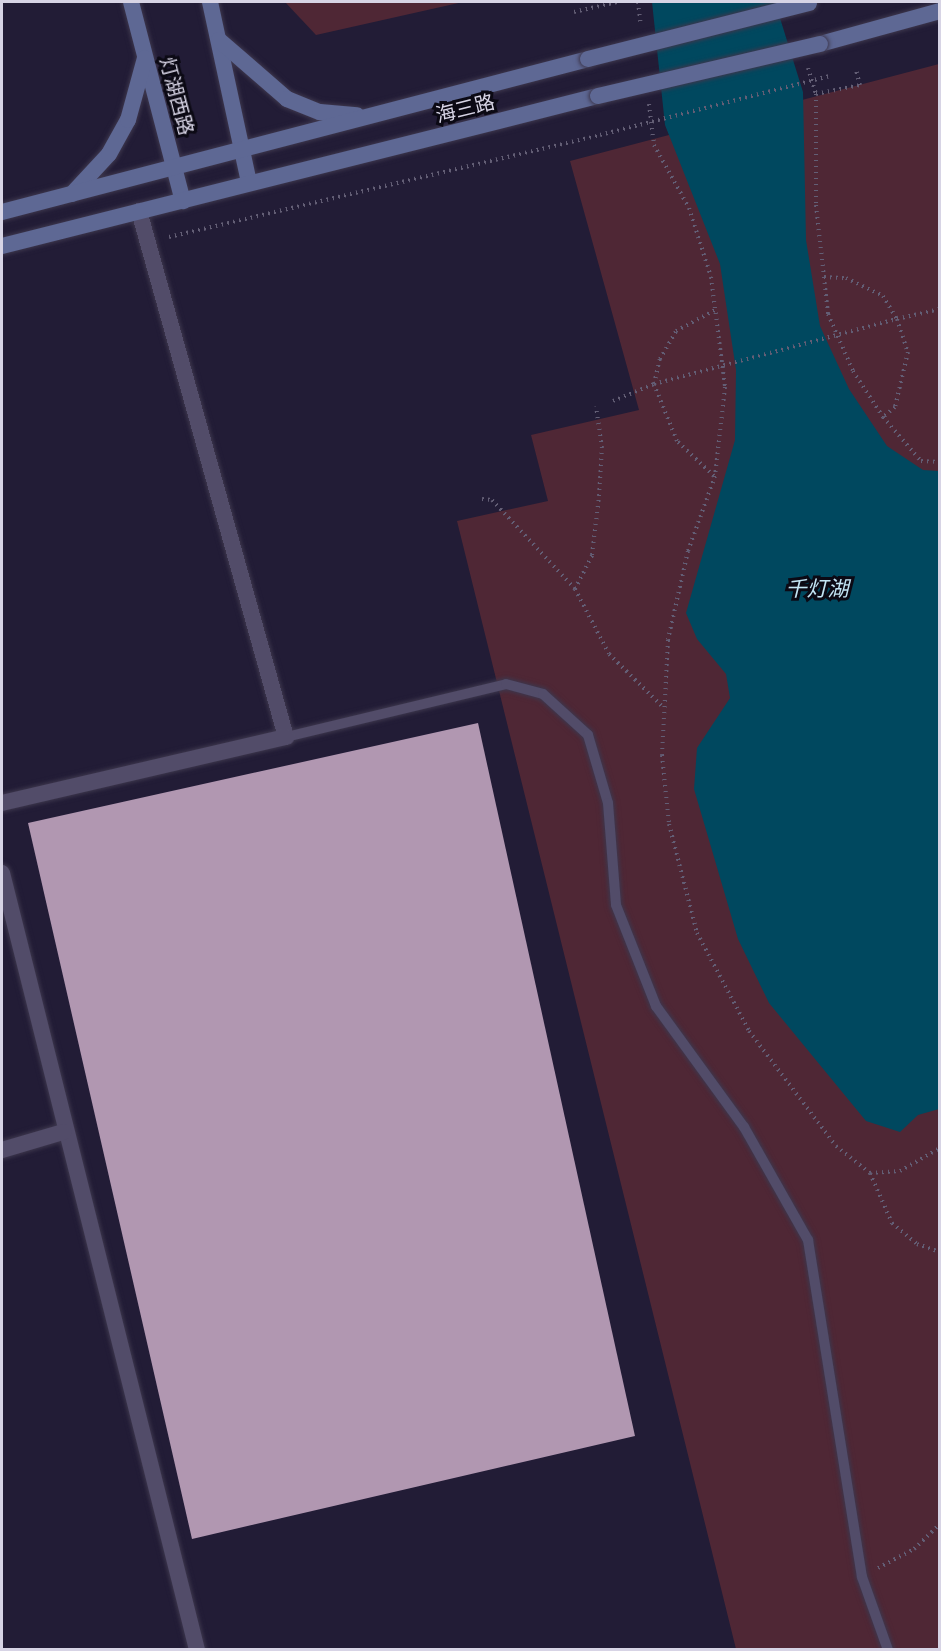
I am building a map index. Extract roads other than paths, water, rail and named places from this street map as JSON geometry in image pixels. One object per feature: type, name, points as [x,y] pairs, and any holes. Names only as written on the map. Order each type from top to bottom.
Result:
[{"type":"main road","name":"灯湖西路","points":[[131,2],[183,201]]},
{"type":"main road","points":[[210,2],[249,183]]},
{"type":"main road","name":"海三路","points":[[2,212],[812,2]]},
{"type":"main road","name":"海三路","points":[[2,246],[598,96],[820,44],[939,11]]},
{"type":"main road","points":[[219,40],[287,99],[320,112],[370,116]]},
{"type":"main road","points":[[72,194],[109,154],[128,120],[145,57]]},
{"type":"street","points":[[2,803],[286,737],[139,212]]},
{"type":"street","points":[[2,873],[63,1132],[197,1650]]},
{"type":"street","points":[[2,1150],[63,1132]]},
{"type":"lane","points":[[286,737],[506,684],[543,694],[588,735],[608,803],[616,905],[656,1006],[744,1127],[808,1240],[861,1577],[888,1650]]},
{"type":"water","name":"千灯湖","points":[[652,2],[775,2],[803,92],[806,240],[820,326],[849,389],[887,446],[923,470],[939,471],[939,1109],[918,1115],[900,1132],[866,1121],[769,1003],[738,939],[694,789],[697,748],[730,698],[726,674],[697,639],[686,613],[735,440],[736,370],[720,264],[665,125]]}]
